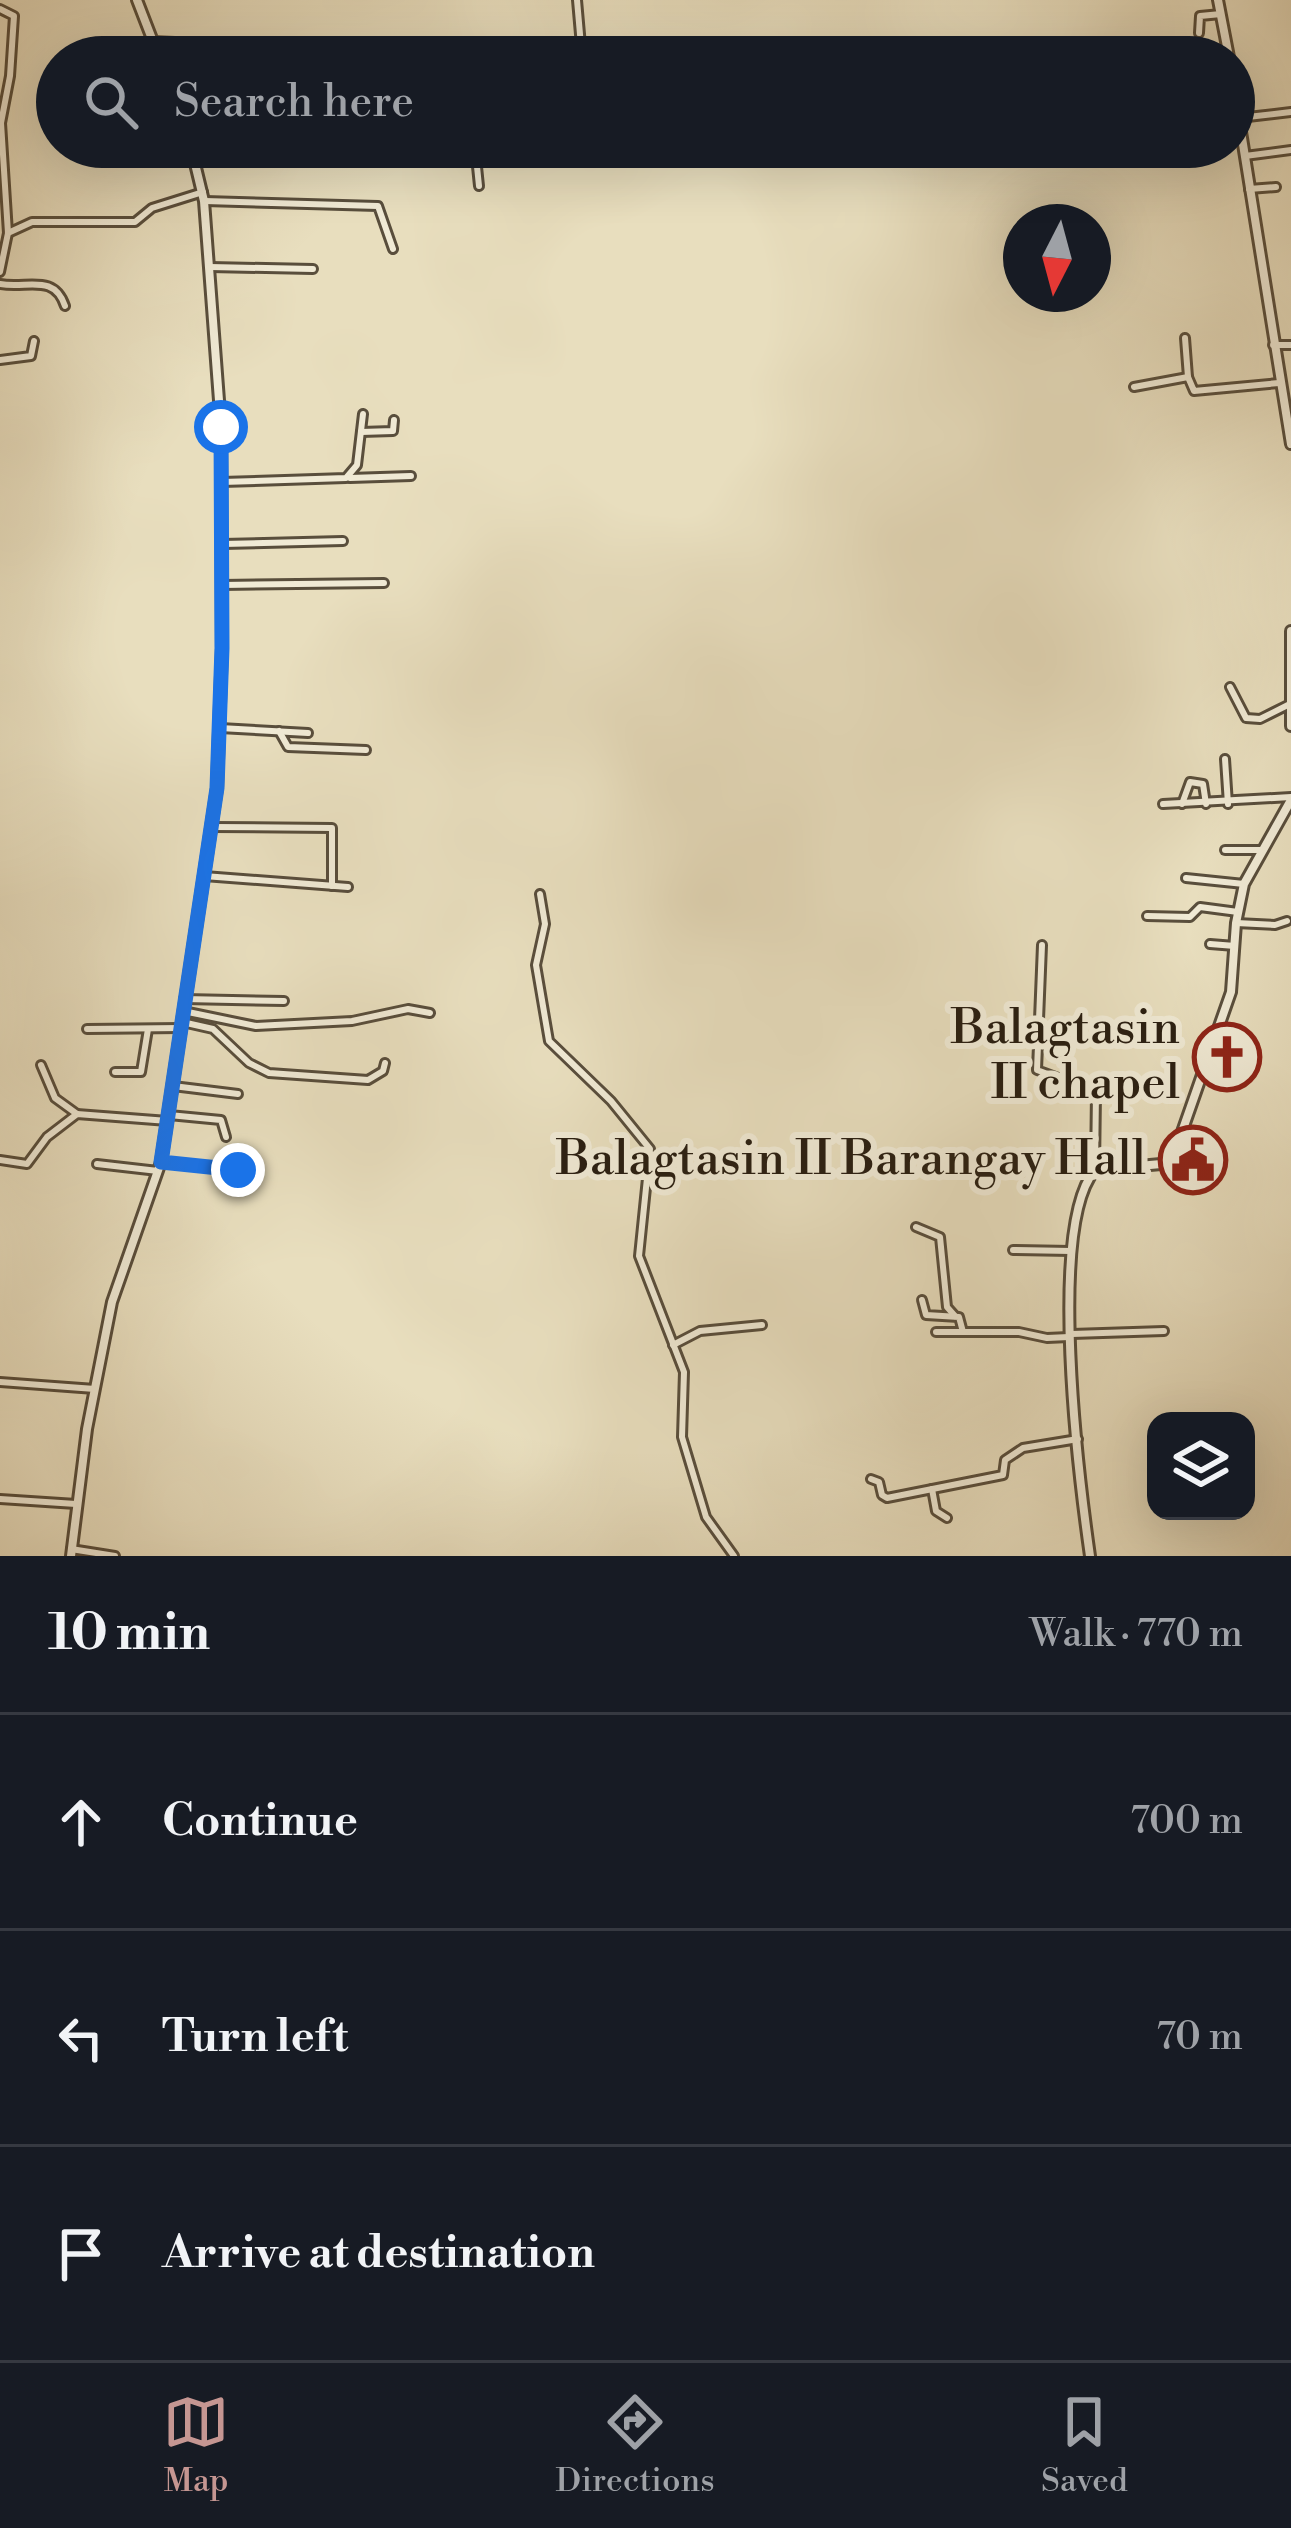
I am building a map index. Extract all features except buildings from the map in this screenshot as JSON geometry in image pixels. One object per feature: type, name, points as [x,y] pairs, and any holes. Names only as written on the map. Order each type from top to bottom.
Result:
[{"type":"street","points":[[136,0],[150,36]]},
{"type":"street","points":[[577,0],[580,36]]},
{"type":"street","points":[[1218,0],[1225,36]]},
{"type":"street","points":[[0,9],[14,16],[2,123],[8,233],[0,272]]},
{"type":"street","points":[[1199,33],[1200,16],[1221,14]]},
{"type":"street","points":[[1255,116],[1291,112]]},
{"type":"street","points":[[1255,155],[1291,150]]},
{"type":"street","points":[[116,1556],[71,1553],[76,1504],[112,1302],[160,1167],[212,827],[220,728],[222,482],[210,268],[204,196],[197,168]]},
{"type":"street","points":[[477,168],[479,186]]},
{"type":"street","points":[[1246,168],[1291,444]]},
{"type":"street","points":[[1249,189],[1276,187]]},
{"type":"street","points":[[8,233],[32,222],[135,222],[152,208],[204,196],[378,206],[393,248]]},
{"type":"street","points":[[210,268],[313,269]]},
{"type":"street","points":[[0,284],[49,285],[60,292],[65,306]]},
{"type":"street","points":[[1185,338],[1194,391],[1279,382]]},
{"type":"street","points":[[0,360],[31,356],[34,341]]},
{"type":"street","points":[[1273,345],[1291,345]]},
{"type":"street","points":[[1134,387],[1188,377]]},
{"type":"street","points":[[346,478],[357,465],[363,414]]},
{"type":"street","points":[[361,432],[393,430],[394,420]]},
{"type":"street","points":[[222,482],[411,476]]},
{"type":"street","points":[[223,544],[343,542]]},
{"type":"street","points":[[222,585],[384,583]]},
{"type":"street","points":[[1291,632],[1291,726]]},
{"type":"street","points":[[1230,687],[1246,718],[1260,718],[1290,704]]},
{"type":"street","points":[[220,728],[308,733]]},
{"type":"street","points":[[278,731],[289,747],[366,750]]},
{"type":"street","points":[[1225,759],[1228,804]]},
{"type":"street","points":[[1182,804],[1190,782],[1203,784],[1206,804]]},
{"type":"street","points":[[1163,804],[1291,799]]},
{"type":"street","points":[[1095,1170],[1161,1164],[1176,1149],[1228,1002],[1244,884],[1291,799]]},
{"type":"street","points":[[212,827],[332,828],[332,886]]},
{"type":"street","points":[[1226,850],[1262,850]]},
{"type":"street","points":[[204,876],[348,887]]},
{"type":"street","points":[[1186,878],[1244,884]]},
{"type":"street","points":[[540,894],[545,924],[536,965],[546,1034],[611,1101],[650,1150],[639,1256],[686,1381],[682,1437],[706,1517],[734,1556]]},
{"type":"street","points":[[1147,916],[1190,917],[1200,908],[1238,912]]},
{"type":"street","points":[[1236,923],[1287,921]]},
{"type":"street","points":[[1210,944],[1235,946]]},
{"type":"street","points":[[1042,945],[1037,1070],[1096,1092],[1095,1170],[1079,1199],[1071,1251],[1071,1336],[1090,1556]]},
{"type":"street","points":[[184,999],[284,1001]]},
{"type":"street","points":[[87,1029],[148,1029],[182,1021],[256,1026],[352,1021],[414,1008],[430,1013]]},
{"type":"street","points":[[182,1021],[214,1029],[249,1063],[269,1073],[368,1080],[385,1063]]},
{"type":"street","points":[[115,1072],[141,1072],[148,1029]]},
{"type":"street","points":[[41,1065],[55,1098],[77,1114],[221,1120],[226,1137]]},
{"type":"street","points":[[173,1086],[238,1094]]},
{"type":"street","points":[[0,1160],[26,1164],[46,1137],[77,1114]]},
{"type":"street","points":[[97,1164],[238,1170]]},
{"type":"street","points":[[916,1227],[940,1237],[947,1307],[961,1319],[963,1332]]},
{"type":"street","points":[[1013,1250],[1071,1251]]},
{"type":"street","points":[[922,1300],[926,1315],[955,1316]]},
{"type":"street","points":[[673,1346],[700,1331],[762,1325]]},
{"type":"street","points":[[936,1332],[1071,1336],[1164,1330]]},
{"type":"street","points":[[0,1382],[94,1388]]},
{"type":"street","points":[[871,1479],[879,1482],[881,1495],[887,1498],[1003,1475],[1005,1460],[1023,1448],[1078,1438]]},
{"type":"street","points":[[932,1489],[936,1511],[947,1518]]},
{"type":"street","points":[[0,1498],[76,1504]]},
{"type":"place","name":"Balagtasin II chapel","points":[[1227,1057]]},
{"type":"place","name":"Balagtasin II Barangay Hall","points":[[1193,1160]]},
{"type":"route","points":[[221,427],[217,788],[161,1162],[238,1170]]}]
